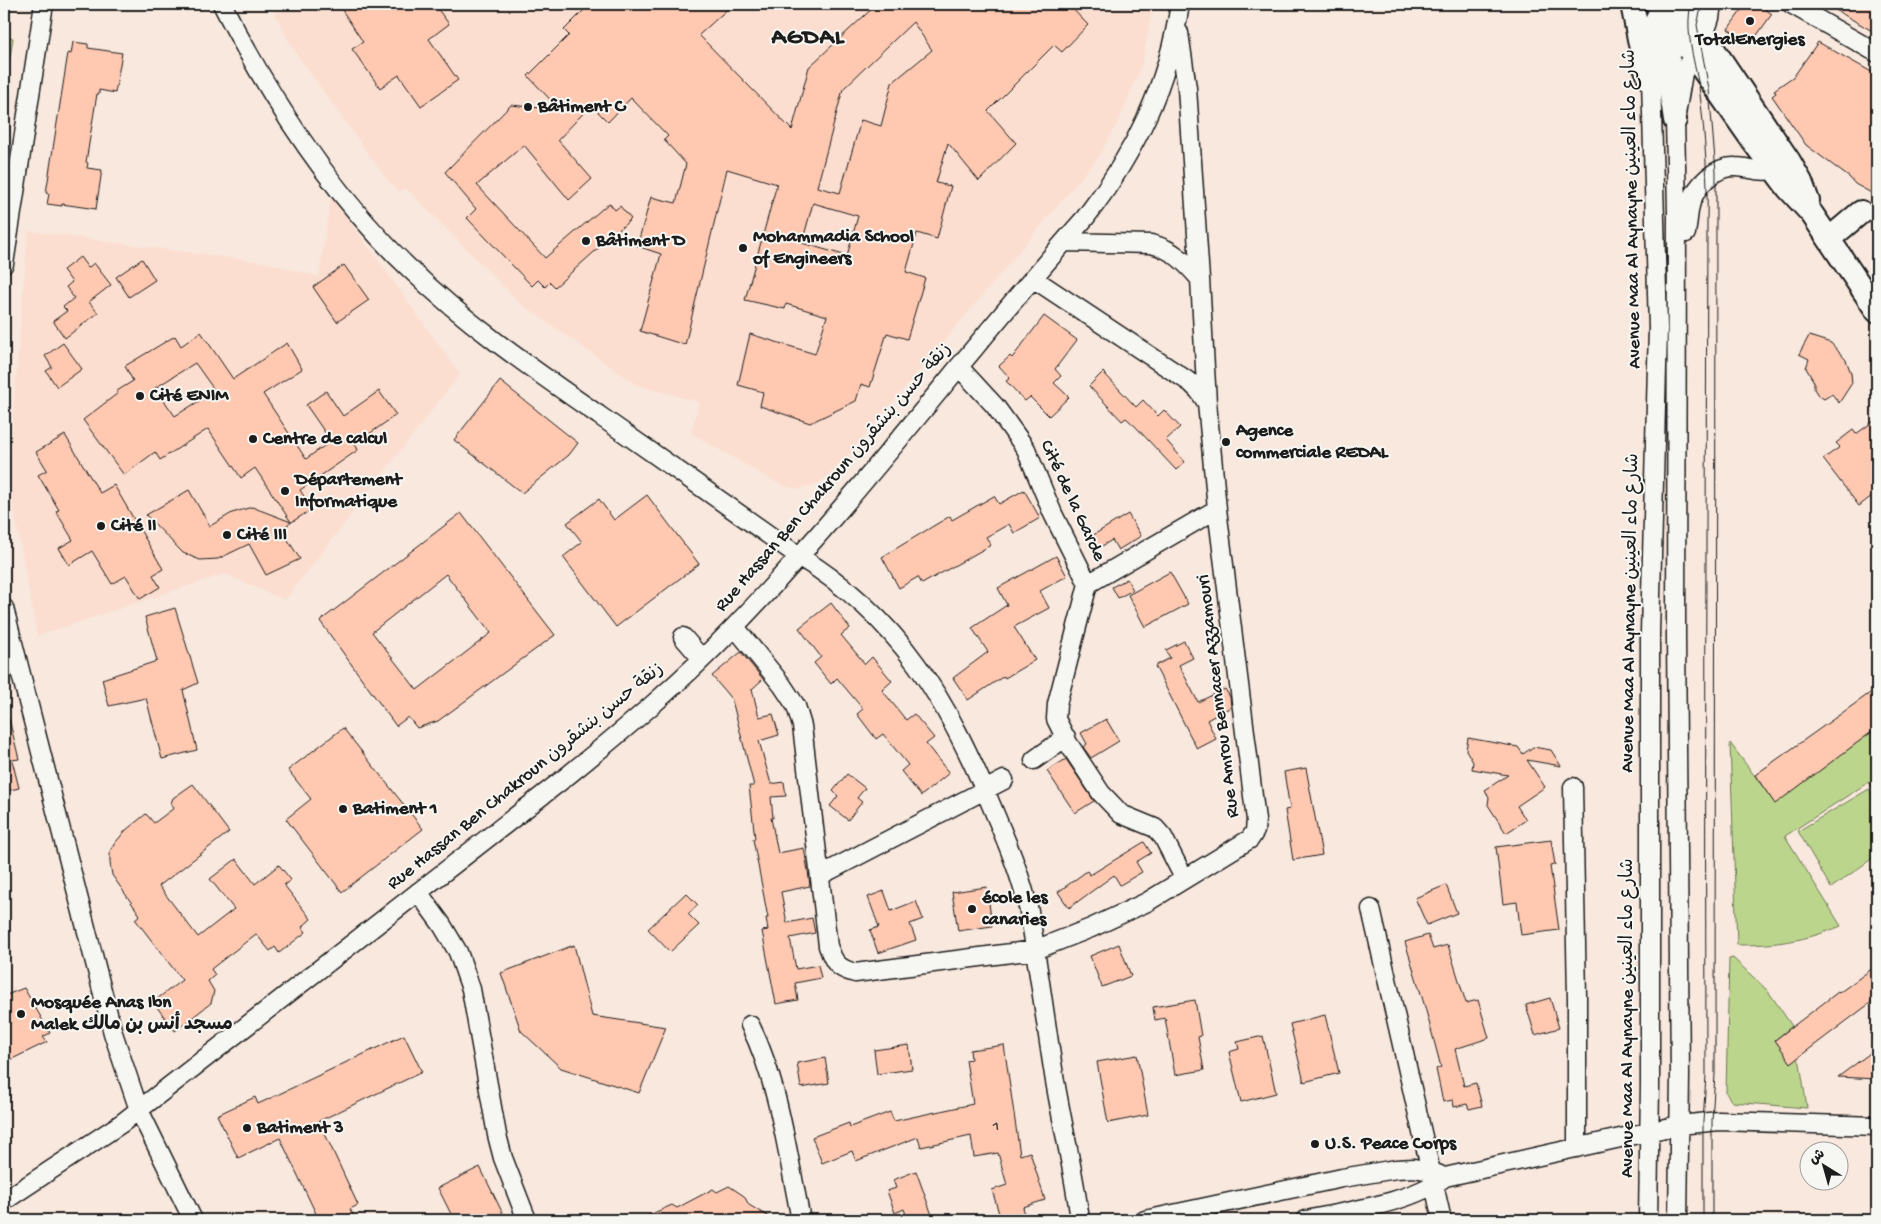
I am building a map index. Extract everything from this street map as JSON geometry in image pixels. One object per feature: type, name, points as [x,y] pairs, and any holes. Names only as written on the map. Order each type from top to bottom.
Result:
[{"type":"main road","points":[[1632,4],[1644,64],[1650,80]]},
{"type":"main road","points":[[1683,4],[1698,45],[1774,170],[1812,214],[1874,300]]},
{"type":"main road","points":[[1664,9],[1698,45],[1795,171],[1812,214]]},
{"type":"main road","points":[[1664,9],[1668,72],[1675,120]]},
{"type":"main road","points":[[1829,239],[1861,212]]},
{"type":"street","points":[[4,264],[44,4]]},
{"type":"street","points":[[222,4],[272,96],[296,132],[362,217],[409,268],[451,307],[507,351],[800,557],[827,573],[852,593],[898,639],[918,665],[944,707],[970,757],[1020,881],[1027,904],[1054,1075],[1080,1220]]},
{"type":"street","points":[[1678,1220],[1677,260],[1675,120],[1681,81],[1710,18],[1712,4]]},
{"type":"street","points":[[1791,4],[1877,53]]},
{"type":"street","name":"Avenue Maa Al Aynayne شارع ماء العينين","points":[[1648,1220],[1650,633],[1658,328],[1656,212],[1650,80],[1651,36],[1655,18],[1664,9]]},
{"type":"street","name":"Rue Hassan Ben Chakroun زنقة حسن بنشقرون","points":[[4,1201],[139,1110],[418,892],[618,734],[735,627],[800,557],[1105,193],[1137,139],[1162,80],[1179,12]]},
{"type":"street","name":"Rue Amrou Bennacer Azzamouri","points":[[735,627],[782,685],[796,706],[802,726],[828,946],[833,960],[842,970],[855,973],[1035,950],[1092,928],[1147,902],[1250,839],[1255,831],[1256,820],[1217,509],[1207,403],[1187,88],[1179,12]]},
{"type":"street","points":[[1677,260],[1685,237],[1693,197],[1708,178],[1728,167],[1740,167],[1761,172],[1774,170]]},
{"type":"street","points":[[1064,242],[1138,242],[1164,247],[1186,263],[1200,279]]},
{"type":"street","points":[[1034,278],[1184,378],[1199,391],[1207,403]]},
{"type":"street","name":"Cité de la Garde","points":[[959,367],[995,406],[1026,449],[1054,514],[1088,584],[1057,704],[1056,719],[1101,794],[1121,814],[1155,828],[1163,837],[1184,878]]},
{"type":"street","name":"Cité de la Garde","points":[[1088,584],[1217,509]]},
{"type":"street","points":[[4,608],[113,1033],[139,1110],[194,1220]]},
{"type":"street","points":[[683,636],[702,659]]},
{"type":"street","points":[[1034,760],[1066,737]]},
{"type":"street","points":[[821,875],[1004,780]]},
{"type":"street","points":[[1573,787],[1577,998],[1577,1148]]},
{"type":"street","points":[[418,892],[442,925],[458,952],[471,989],[497,1135],[503,1158],[527,1220]]},
{"type":"street","points":[[1371,909],[1436,1178],[1442,1220]]},
{"type":"street","points":[[750,1025],[765,1059],[782,1124],[800,1220]]},
{"type":"street","points":[[1306,1220],[1389,1202],[1436,1178],[1679,1125],[1719,1120],[1877,1126]]},
{"type":"street","points":[[1145,1220],[1396,1168],[1414,1168],[1436,1178]]},
{"type":"shaded area","name":"Mohammadia School of Engineers","points":[[270,4],[1153,4],[1142,64],[1119,120],[1099,156],[841,464],[828,477],[816,484],[799,489],[777,483],[691,433],[699,402],[637,385],[520,303],[411,193],[405,188],[400,193],[385,177],[293,49]]},
{"type":"shaded area","points":[[331,195],[460,374],[285,600],[224,574],[37,636],[8,476],[28,231],[269,263],[319,277]]},
{"type":"green space","points":[[4,37],[13,38],[6,83],[4,82]]},
{"type":"green space","points":[[1877,728],[1877,795],[1869,782],[1785,836],[1841,926],[1803,939],[1765,944],[1737,945],[1730,743],[1775,803]]},
{"type":"green space","points":[[1869,789],[1877,803],[1877,855],[1831,888],[1798,831]]},
{"type":"green space","points":[[1733,958],[1768,991],[1792,1026],[1775,1040],[1791,1062],[1797,1058],[1800,1063],[1807,1108],[1732,1102],[1726,1093],[1729,959]]},
{"type":"building","points":[[338,4],[434,4],[449,24],[429,39],[458,80],[421,106],[399,75],[380,88],[352,49],[363,42]]},
{"type":"building","points":[[590,4],[733,4],[699,35],[792,130],[809,67],[877,4],[1068,4],[1088,25],[1062,52],[1054,45],[988,111],[1016,143],[979,181],[948,143],[936,183],[951,186],[937,239],[917,233],[906,272],[925,278],[907,339],[887,333],[870,387],[861,384],[856,401],[810,423],[760,406],[763,392],[738,385],[750,334],[815,354],[827,316],[786,304],[785,309],[745,300],[777,184],[727,169],[685,345],[640,331],[661,254],[637,246],[651,197],[676,203],[686,164],[664,140],[668,136],[631,98],[608,122],[591,105],[558,140],[592,179],[569,200],[524,145],[477,185],[545,258],[609,203],[615,210],[620,206],[631,219],[555,287],[550,282],[545,287],[538,280],[532,286],[467,218],[476,209],[445,172],[511,105],[560,110],[528,76],[569,35],[564,30]],"holes":[[[913,22],[932,50],[892,83],[881,126],[861,120],[840,193],[817,187],[843,89]],[[813,203],[858,216],[847,256],[802,243]]]},
{"type":"building","name":"TotalEnergies","points":[[1746,4],[1758,4],[1772,14],[1750,45],[1728,29]]},
{"type":"building","points":[[1825,4],[1877,4],[1877,34],[1867,28]]},
{"type":"building","points":[[73,42],[88,44],[88,48],[122,53],[115,93],[99,90],[99,94],[97,94],[86,162],[88,163],[87,168],[102,170],[96,209],[62,204],[62,206],[47,204],[49,194],[46,193],[68,53],[71,54]]},
{"type":"building","points":[[1818,42],[1877,75],[1877,196],[1855,184],[1850,178],[1806,145],[1772,96],[1776,93],[1774,90],[1794,76]]},
{"type":"building","points":[[80,257],[88,268],[94,263],[111,285],[89,302],[98,313],[65,338],[53,321],[67,311],[63,307],[74,298],[66,287],[72,282],[63,270]]},
{"type":"building","points":[[142,259],[155,280],[129,297],[116,277]]},
{"type":"building","points":[[344,265],[369,300],[337,322],[313,287]]},
{"type":"building","points":[[1044,316],[1077,340],[1055,369],[1061,376],[1054,383],[1069,397],[1049,416],[1030,397],[1025,401],[1006,381],[1010,378],[999,366],[1010,356],[1012,358]]},
{"type":"building","points":[[201,332],[233,379],[287,343],[302,369],[263,394],[306,459],[331,441],[306,405],[326,391],[343,416],[379,391],[396,415],[355,444],[358,450],[300,490],[312,509],[281,529],[300,559],[266,575],[249,544],[218,559],[200,560],[183,553],[146,515],[189,490],[210,526],[232,513],[252,507],[291,522],[255,468],[241,478],[208,429],[160,460],[155,452],[124,475],[83,420],[118,393],[117,391],[133,381],[125,366],[175,336],[181,346]],"holes":[[[195,363],[215,391],[175,416],[155,388]]]},
{"type":"building","points":[[1809,336],[1831,343],[1846,360],[1851,373],[1852,383],[1839,403],[1832,394],[1824,399],[1814,389],[1814,382],[1806,368],[1809,359],[1799,354]]},
{"type":"building","points":[[63,343],[82,369],[57,387],[46,371],[52,367],[45,356]]},
{"type":"building","points":[[1103,372],[1136,407],[1143,400],[1158,416],[1164,410],[1180,427],[1166,440],[1185,462],[1176,470],[1135,426],[1126,418],[1122,421],[1089,386]]},
{"type":"building","points":[[500,381],[578,443],[569,455],[522,493],[454,440]]},
{"type":"building","points":[[1877,419],[1877,492],[1859,506],[1823,459],[1840,447],[1836,443],[1853,430],[1856,434]]},
{"type":"building","name":"Cité II","points":[[65,435],[100,493],[114,485],[163,569],[153,575],[160,587],[140,599],[126,576],[112,584],[92,551],[69,565],[59,548],[73,540],[56,511],[59,510],[38,475],[47,470],[36,452]]},
{"type":"building","points":[[1024,490],[1040,518],[1014,533],[1009,524],[986,537],[991,545],[922,584],[918,577],[899,588],[882,557],[950,516],[952,520],[994,496],[999,504]]},
{"type":"building","points":[[647,495],[699,564],[616,627],[563,557],[582,542],[567,523],[599,499],[614,520]]},
{"type":"building","points":[[461,513],[555,635],[438,721],[417,728],[408,717],[396,726],[320,621]],"holes":[[[446,574],[491,633],[417,690],[372,632]]]},
{"type":"building","points":[[1128,514],[1141,536],[1118,550],[1112,540],[1097,549],[1090,537]]},
{"type":"building","points":[[1056,556],[1067,576],[1040,591],[1049,608],[1014,627],[1035,660],[1005,678],[1004,676],[968,700],[953,678],[988,652],[972,628],[1007,605],[998,588]]},
{"type":"building","points":[[1170,572],[1188,604],[1145,627],[1128,595]]},
{"type":"building","points":[[1127,579],[1133,590],[1118,598],[1112,587]]},
{"type":"building","points":[[831,603],[850,628],[841,635],[865,664],[872,657],[892,681],[882,690],[906,720],[914,714],[934,738],[926,744],[949,773],[921,796],[901,771],[908,765],[883,734],[876,739],[857,714],[863,709],[837,678],[831,684],[814,663],[821,657],[799,628]]},
{"type":"building","points":[[175,608],[198,683],[183,690],[197,750],[162,759],[146,698],[109,706],[102,679],[157,661],[145,617]]},
{"type":"building","points":[[1184,641],[1193,658],[1179,665],[1198,702],[1225,689],[1230,697],[1231,707],[1207,720],[1216,739],[1197,749],[1155,666],[1170,658],[1166,650]]},
{"type":"building","points":[[741,652],[763,679],[752,689],[759,717],[773,714],[779,735],[759,741],[771,784],[784,782],[786,796],[771,797],[773,818],[771,818],[778,853],[804,848],[808,871],[810,886],[781,892],[787,923],[812,918],[815,933],[790,938],[796,969],[818,965],[821,978],[795,983],[798,1000],[776,1004],[762,931],[768,930],[766,918],[768,918],[753,839],[755,839],[749,786],[754,786],[732,700],[712,676]]},
{"type":"building","points":[[1877,688],[1877,728],[1775,804],[1755,775]]},
{"type":"building","points":[[4,719],[9,719],[19,759],[12,760],[19,788],[6,791],[4,783]]},
{"type":"building","points":[[1106,719],[1119,741],[1091,758],[1083,747],[1087,744],[1081,733]]},
{"type":"building","name":"Batiment 1","points":[[343,728],[423,829],[342,892],[286,819],[311,799],[288,770]]},
{"type":"building","points":[[1468,738],[1518,747],[1523,754],[1533,747],[1551,750],[1561,766],[1527,760],[1545,787],[1517,806],[1526,820],[1506,833],[1488,805],[1489,797],[1485,790],[1508,775],[1472,769],[1473,762],[1466,750]]},
{"type":"building","points":[[1066,759],[1094,801],[1075,813],[1047,771]]},
{"type":"building","points":[[1306,768],[1322,855],[1293,860],[1285,810],[1290,809],[1284,772]]},
{"type":"building","points":[[847,774],[865,788],[857,798],[862,802],[848,820],[830,806],[838,796],[833,791]]},
{"type":"building","points":[[193,784],[229,832],[159,886],[198,937],[234,909],[210,879],[236,859],[255,884],[279,865],[291,880],[284,885],[311,919],[302,927],[306,932],[279,953],[275,947],[270,951],[256,934],[211,969],[215,975],[208,981],[214,991],[211,1003],[175,1031],[153,1002],[182,980],[135,919],[140,915],[112,875],[110,851],[126,830],[146,814],[154,823],[174,808],[171,803],[173,798]]},
{"type":"building","points":[[1551,840],[1555,865],[1550,866],[1559,930],[1521,935],[1517,902],[1503,904],[1496,847]]},
{"type":"building","points":[[1144,842],[1151,853],[1136,862],[1142,872],[1120,885],[1114,875],[1069,908],[1058,892],[1087,871],[1090,875]]},
{"type":"building","points":[[1446,885],[1457,913],[1427,925],[1415,898]]},
{"type":"building","name":"école les canaries","points":[[987,887],[992,926],[958,931],[952,892]]},
{"type":"building","points":[[884,891],[891,911],[916,901],[923,919],[910,924],[916,940],[878,953],[870,930],[879,927],[868,897]]},
{"type":"building","points":[[686,893],[698,905],[688,914],[699,925],[670,952],[648,929]]},
{"type":"building","points":[[1428,935],[1433,949],[1448,945],[1466,1003],[1478,1000],[1489,1038],[1455,1049],[1464,1086],[1476,1083],[1482,1106],[1469,1109],[1467,1104],[1454,1107],[1453,1100],[1443,1102],[1436,1069],[1441,1067],[1405,942]]},
{"type":"building","points":[[1119,944],[1131,976],[1102,987],[1090,956]]},
{"type":"building","points":[[574,945],[592,1016],[666,1027],[639,1093],[561,1068],[521,1031],[501,973]]},
{"type":"building","points":[[1877,965],[1877,998],[1791,1063],[1775,1040]]},
{"type":"building","name":"Mosquée Anas Ibn Malek مسجد أنس بن مالك","points":[[24,988],[50,1033],[43,1037],[47,1042],[4,1063],[4,996]]},
{"type":"building","points":[[1550,998],[1559,1028],[1535,1035],[1526,1005]]},
{"type":"building","points":[[1195,1000],[1201,1036],[1198,1037],[1204,1070],[1175,1075],[1165,1018],[1155,1020],[1153,1007]]},
{"type":"building","points":[[1325,1015],[1339,1073],[1304,1082],[1290,1024]]},
{"type":"building","name":"Batiment 3","points":[[404,1035],[422,1072],[319,1121],[358,1205],[350,1209],[356,1220],[319,1220],[280,1138],[238,1158],[217,1115],[255,1097],[258,1104]]},
{"type":"building","points":[[1263,1036],[1276,1093],[1241,1102],[1229,1052],[1239,1049],[1237,1042]]},
{"type":"building","points":[[909,1045],[912,1069],[877,1074],[874,1050]]},
{"type":"building","points":[[1004,1045],[1020,1155],[1030,1152],[1045,1200],[1023,1207],[1025,1215],[1010,1220],[1001,1220],[992,1190],[1007,1185],[998,1153],[974,1157],[971,1136],[921,1147],[918,1137],[856,1161],[852,1151],[822,1163],[812,1137],[849,1123],[850,1127],[890,1112],[894,1121],[973,1104],[966,1060],[971,1059],[970,1050]]},
{"type":"building","points":[[1877,1048],[1877,1079],[1838,1077]]},
{"type":"building","points":[[1137,1055],[1148,1115],[1108,1123],[1097,1062]]},
{"type":"building","points":[[825,1058],[829,1083],[801,1088],[797,1063]]},
{"type":"building","points":[[480,1167],[506,1220],[454,1220],[438,1188]]},
{"type":"building","points":[[916,1171],[932,1215],[918,1220],[908,1220],[904,1209],[895,1213],[887,1191],[896,1188],[893,1180]]},
{"type":"building","points":[[729,1186],[744,1196],[749,1205],[774,1220],[638,1220],[672,1205],[677,1208],[713,1189],[717,1192]]},
{"type":"tram line","points":[[1691,4],[1689,27],[1702,110],[1706,158],[1707,207],[1706,1075],[1703,1122],[1703,1220]]},
{"type":"tram line","points":[[1702,4],[1697,25],[1709,89],[1716,172],[1715,1074],[1712,1121],[1712,1220]]},
{"type":"place","name":"TotalEnergies","points":[[1750,21]]},
{"type":"place","name":"Bâtiment C","points":[[528,107]]},
{"type":"place","name":"Bâtiment D","points":[[586,241]]},
{"type":"place","name":"Mohammadia School of Engineers","points":[[743,248]]},
{"type":"place","name":"Cité ENIM","points":[[140,396]]},
{"type":"place","name":"Centre de calcul","points":[[253,439]]},
{"type":"place","name":"Agence commerciale REDAL","points":[[1226,442]]},
{"type":"place","name":"Département Informatique","points":[[285,491]]},
{"type":"place","name":"Cité II","points":[[101,526]]},
{"type":"place","name":"Cité III","points":[[227,535]]},
{"type":"place","name":"Batiment 1","points":[[343,809]]},
{"type":"place","name":"école les canaries","points":[[972,909]]},
{"type":"place","name":"Mosquée Anas Ibn Malek مسجد أنس بن مالك","points":[[21,1014]]},
{"type":"place","name":"Batiment 3","points":[[247,1128]]},
{"type":"place","name":"U.S. Peace Corps","points":[[1315,1144]]},
{"type":"district","name":"AGDAL","points":[[808,38]]}]
